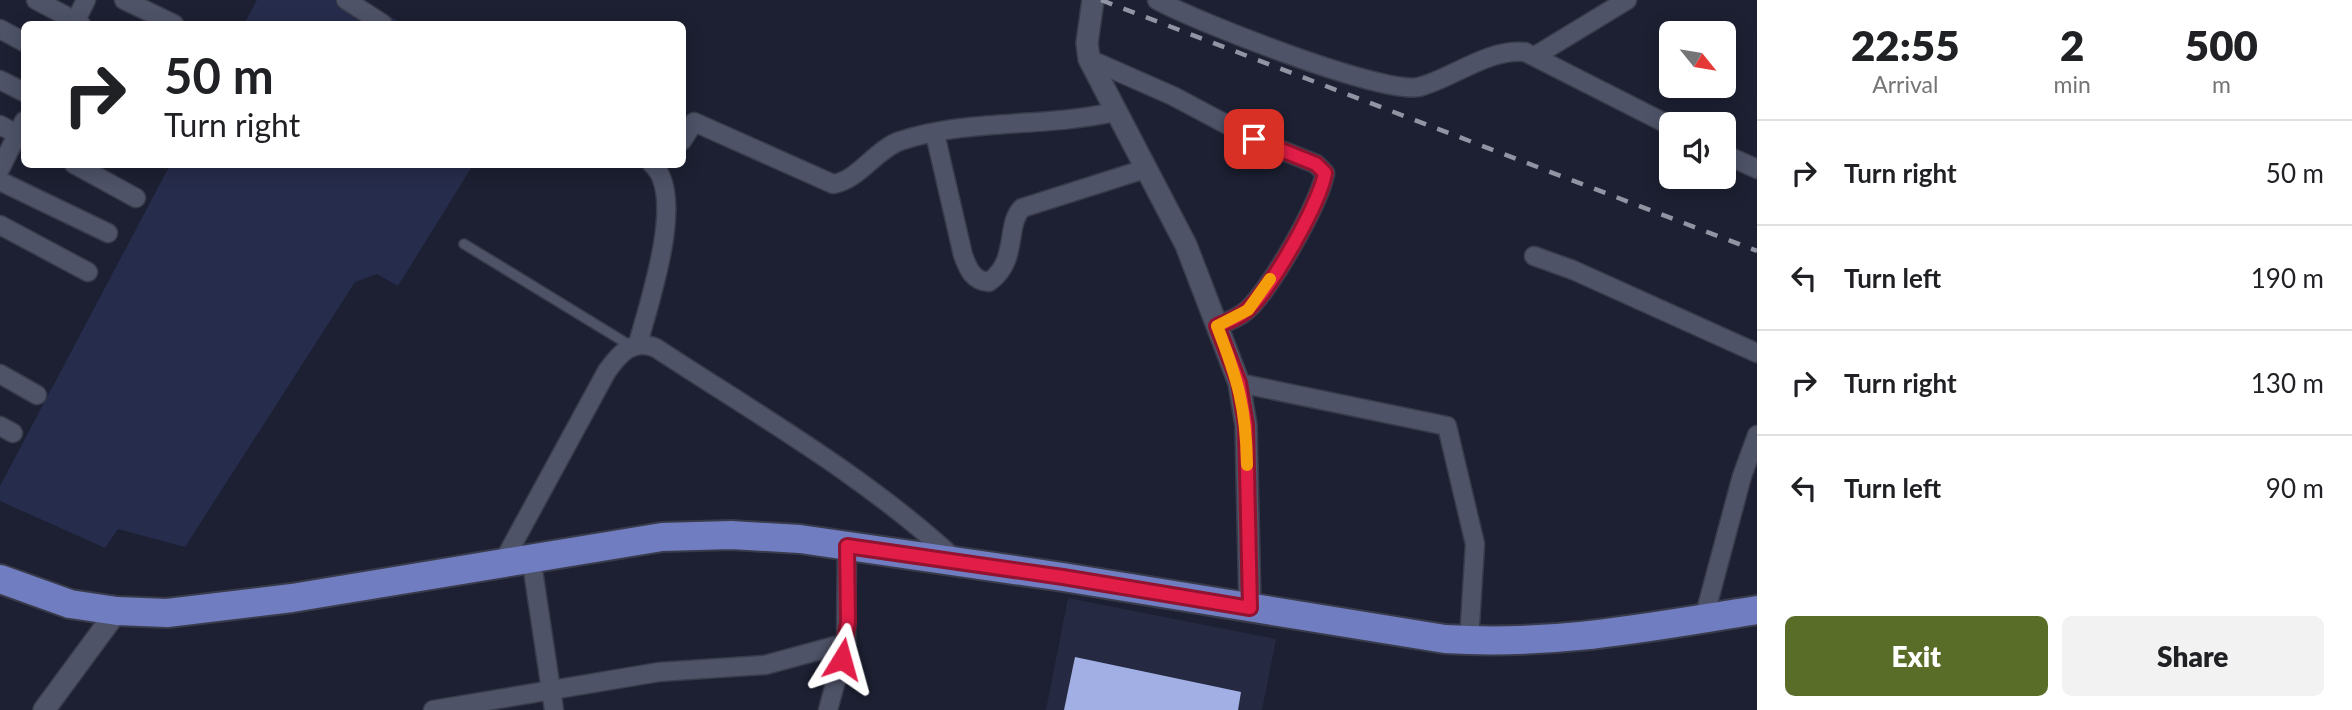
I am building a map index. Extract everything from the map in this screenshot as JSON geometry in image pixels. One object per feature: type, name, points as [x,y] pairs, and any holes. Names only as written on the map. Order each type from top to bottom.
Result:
[{"type":"highway","points":[[0,579],[70,604],[117,611],[167,613],[238,605],[662,537],[731,535],[847,546],[1469,641],[1557,640],[1757,610]]},
{"type":"street","points":[[36,0],[72,21]]},
{"type":"street","points":[[78,21],[86,0]]},
{"type":"street","points":[[124,0],[168,21]]},
{"type":"street","points":[[346,0],[378,21]]},
{"type":"street","points":[[1093,0],[1087,43],[1089,59],[1114,112],[1186,245],[1239,383],[1246,425],[1250,608]]},
{"type":"street","points":[[1157,0],[1271,47],[1395,88],[1418,87],[1516,51],[1535,56],[1659,121]]},
{"type":"street","points":[[1535,56],[1607,5],[1627,0]]},
{"type":"street","points":[[0,29],[21,40]]},
{"type":"street","points":[[1089,59],[1173,96],[1254,139],[1316,164],[1325,173],[1299,233],[1257,300],[1239,317],[1217,326]]},
{"type":"street","points":[[0,80],[21,90]]},
{"type":"street","points":[[686,135],[694,122],[832,184],[849,178],[886,148],[936,134],[1001,122],[1073,120],[1114,112]]},
{"type":"street","points":[[0,125],[21,131]]},
{"type":"street","points":[[0,169],[21,133]]},
{"type":"street","points":[[936,134],[963,255],[971,273],[983,282],[994,278],[1004,262],[1012,244],[1015,219],[1021,208],[1145,169]]},
{"type":"street","points":[[1736,159],[1757,169]]},
{"type":"street","points":[[81,168],[136,198]]},
{"type":"street","points":[[503,562],[607,371],[635,345],[663,242],[666,215],[661,168]]},
{"type":"street","points":[[0,181],[108,233]]},
{"type":"street","points":[[0,225],[88,272]]},
{"type":"street","points":[[1534,256],[1573,270],[1757,353]]},
{"type":"street","points":[[635,345],[656,348],[853,478],[920,527],[958,562]]},
{"type":"street","points":[[0,374],[37,395]]},
{"type":"street","points":[[1239,383],[1447,426],[1475,544],[1469,641]]},
{"type":"street","points":[[1704,618],[1746,463],[1757,435]]},
{"type":"street","points":[[828,710],[846,643],[847,546]]},
{"type":"street","points":[[531,557],[554,710]]},
{"type":"street","points":[[44,710],[117,611]]},
{"type":"street","points":[[433,710],[659,672],[765,664],[846,643]]},
{"type":"lane","points":[[464,244],[635,345]]},
{"type":"shaded area","points":[[257,0],[363,0],[398,21],[246,21]]},
{"type":"shaded area","points":[[168,168],[471,168],[398,286],[377,274],[355,282],[185,547],[118,529],[105,548],[0,501],[0,486]]},
{"type":"shaded area","points":[[1068,598],[1276,639],[1262,710],[1046,710]]},
{"type":"building","points":[[1075,657],[1241,692],[1238,710],[1064,710]]},
{"type":"railway","points":[[1101,0],[1757,251]]},
{"type":"slow traffic","points":[[1247,465],[1246,425],[1239,383],[1217,326],[1248,310],[1270,279]]},
{"type":"route","points":[[842,659],[848,622],[847,546],[1063,577],[1250,608],[1246,425],[1239,383],[1217,326],[1239,317],[1257,300],[1306,220],[1325,173],[1323,167],[1254,139]]}]
